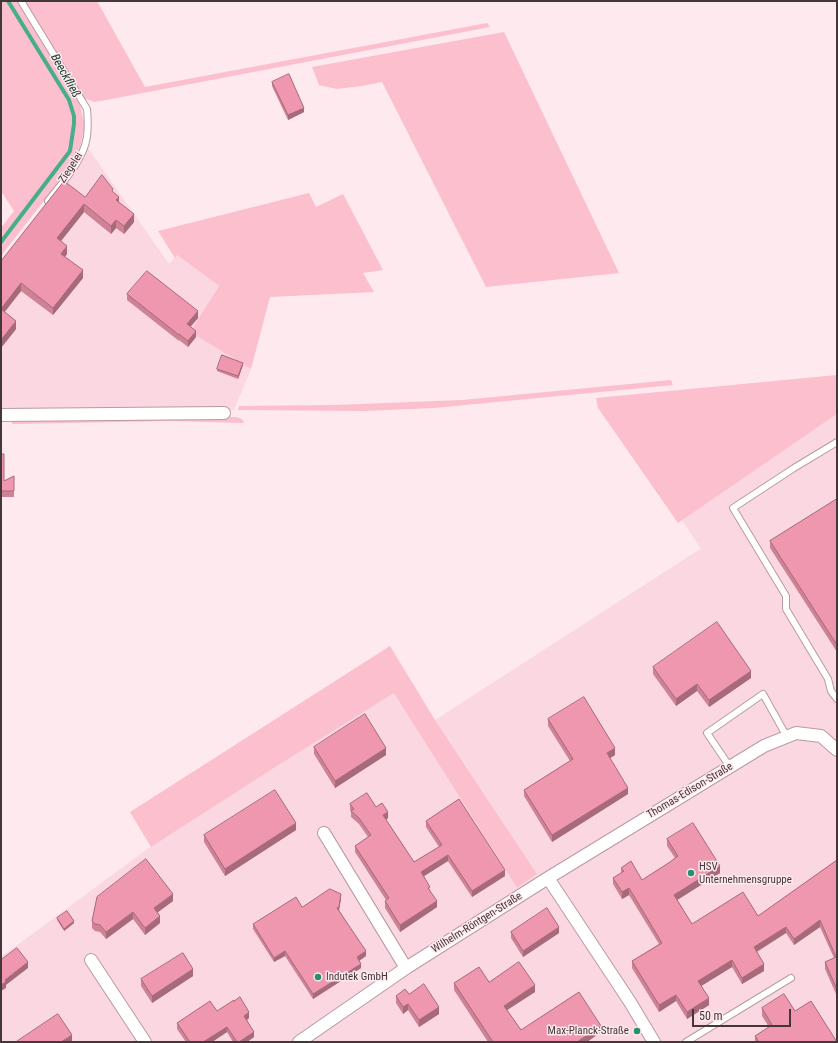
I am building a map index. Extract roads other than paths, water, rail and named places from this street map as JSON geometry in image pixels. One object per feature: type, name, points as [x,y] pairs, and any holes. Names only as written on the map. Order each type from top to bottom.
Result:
[{"type":"street","points":[[1,415],[224,413]]},
{"type":"street","name":"Thomas-Edison-Straße","points":[[548,878],[764,746],[796,733],[821,736],[837,750]]},
{"type":"street","points":[[324,833],[406,968]]},
{"type":"street","points":[[548,878],[580,929],[630,1002],[654,1042]]},
{"type":"street","name":"Wilhelm-Röntgen-Straße","points":[[299,1042],[406,968],[548,878]]},
{"type":"street","points":[[91,960],[145,1042]]},
{"type":"lane","name":"Ziegelei","points":[[21,1],[87,109],[87,138],[83,152],[75,166],[42,209]]},
{"type":"lane","points":[[837,442],[733,508],[786,596],[786,609],[828,679],[831,691],[837,700]]},
{"type":"lane","points":[[730,767],[707,734],[763,694],[787,737]]},
{"type":"lane","points":[[686,1042],[791,978]]},
{"type":"waterway","name":"Beeckfließ","points":[[1,242],[70,151],[74,124],[74,116],[69,100],[8,1]]},
{"type":"place","name":"HSV Unternehmensgruppe","points":[[691,873]]},
{"type":"place","name":"Indutek GmbH","points":[[318,977]]},
{"type":"place","name":"Max-Planck-Straße","points":[[637,1031]]}]
